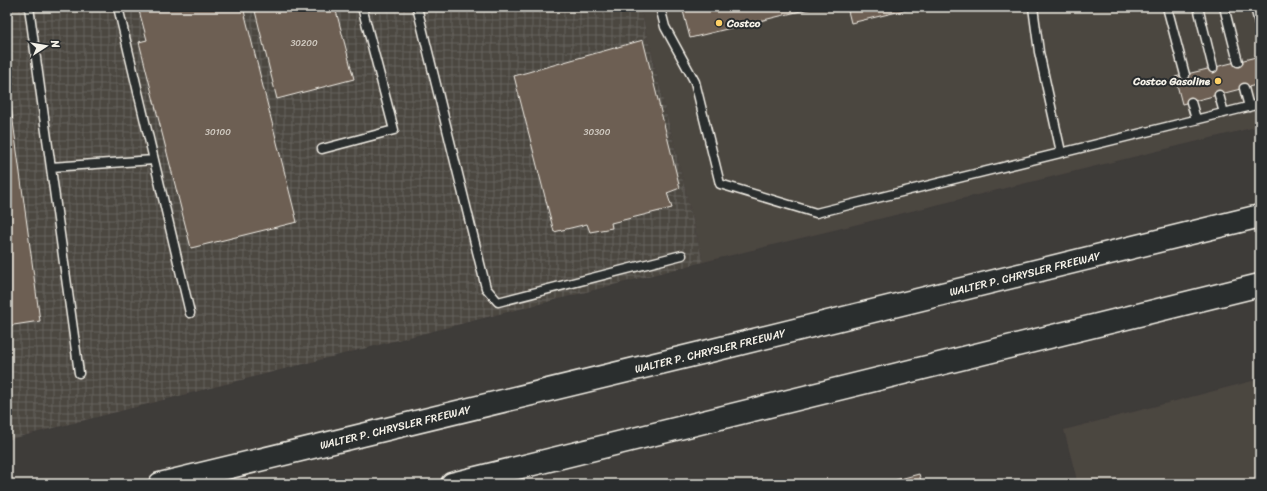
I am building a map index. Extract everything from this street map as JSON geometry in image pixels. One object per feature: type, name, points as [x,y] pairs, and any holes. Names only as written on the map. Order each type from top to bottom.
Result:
[{"type":"highway","name":"WALTER P. CHRYSLER FREEWAY","points":[[160,484],[1260,216]]},
{"type":"highway","points":[[452,484],[1260,284]]},
{"type":"lane","points":[[29,7],[79,373]]},
{"type":"lane","points":[[118,7],[190,313]]},
{"type":"lane","points":[[322,149],[394,130],[362,7]]},
{"type":"lane","points":[[417,7],[486,288],[498,302],[682,255]]},
{"type":"lane","points":[[660,7],[665,27],[695,82],[720,184],[816,213],[1260,104]]},
{"type":"lane","points":[[1033,7],[1039,52],[1061,152]]},
{"type":"lane","points":[[1167,7],[1185,75]]},
{"type":"lane","points":[[1198,7],[1213,68]]},
{"type":"lane","points":[[1224,7],[1238,62]]},
{"type":"lane","points":[[1255,7],[1260,27]]},
{"type":"lane","points":[[1244,88],[1249,107]]},
{"type":"lane","points":[[1219,95],[1224,113]]},
{"type":"lane","points":[[1192,102],[1196,119]]},
{"type":"lane","points":[[51,167],[154,160]]},
{"type":"shaded area","points":[[7,7],[640,7],[703,262],[7,440]]},
{"type":"shaded area","points":[[640,7],[1260,7],[1260,126],[703,262]]},
{"type":"shaded area","points":[[1260,379],[1260,484],[1078,484],[1064,430]]},
{"type":"building","points":[[138,7],[243,7],[297,222],[191,248],[139,42],[147,40]]},
{"type":"building","points":[[254,7],[335,7],[354,79],[277,99]]},
{"type":"building","name":"Costco","points":[[682,7],[817,7],[690,38]]},
{"type":"building","points":[[847,7],[918,7],[851,23]]},
{"type":"building","points":[[643,40],[680,188],[667,193],[672,208],[611,223],[612,228],[590,232],[587,224],[554,232],[514,76]]},
{"type":"building","name":"Costco Gasoline","points":[[1260,56],[1260,84],[1182,104],[1175,77]]},
{"type":"building","points":[[7,77],[40,321],[7,326]]},
{"type":"building","points":[[919,474],[922,484],[897,484],[896,480]]},
{"type":"place","name":"Costco","points":[[719,23]]},
{"type":"place","name":"Costco Gasoline","points":[[1218,81]]}]
